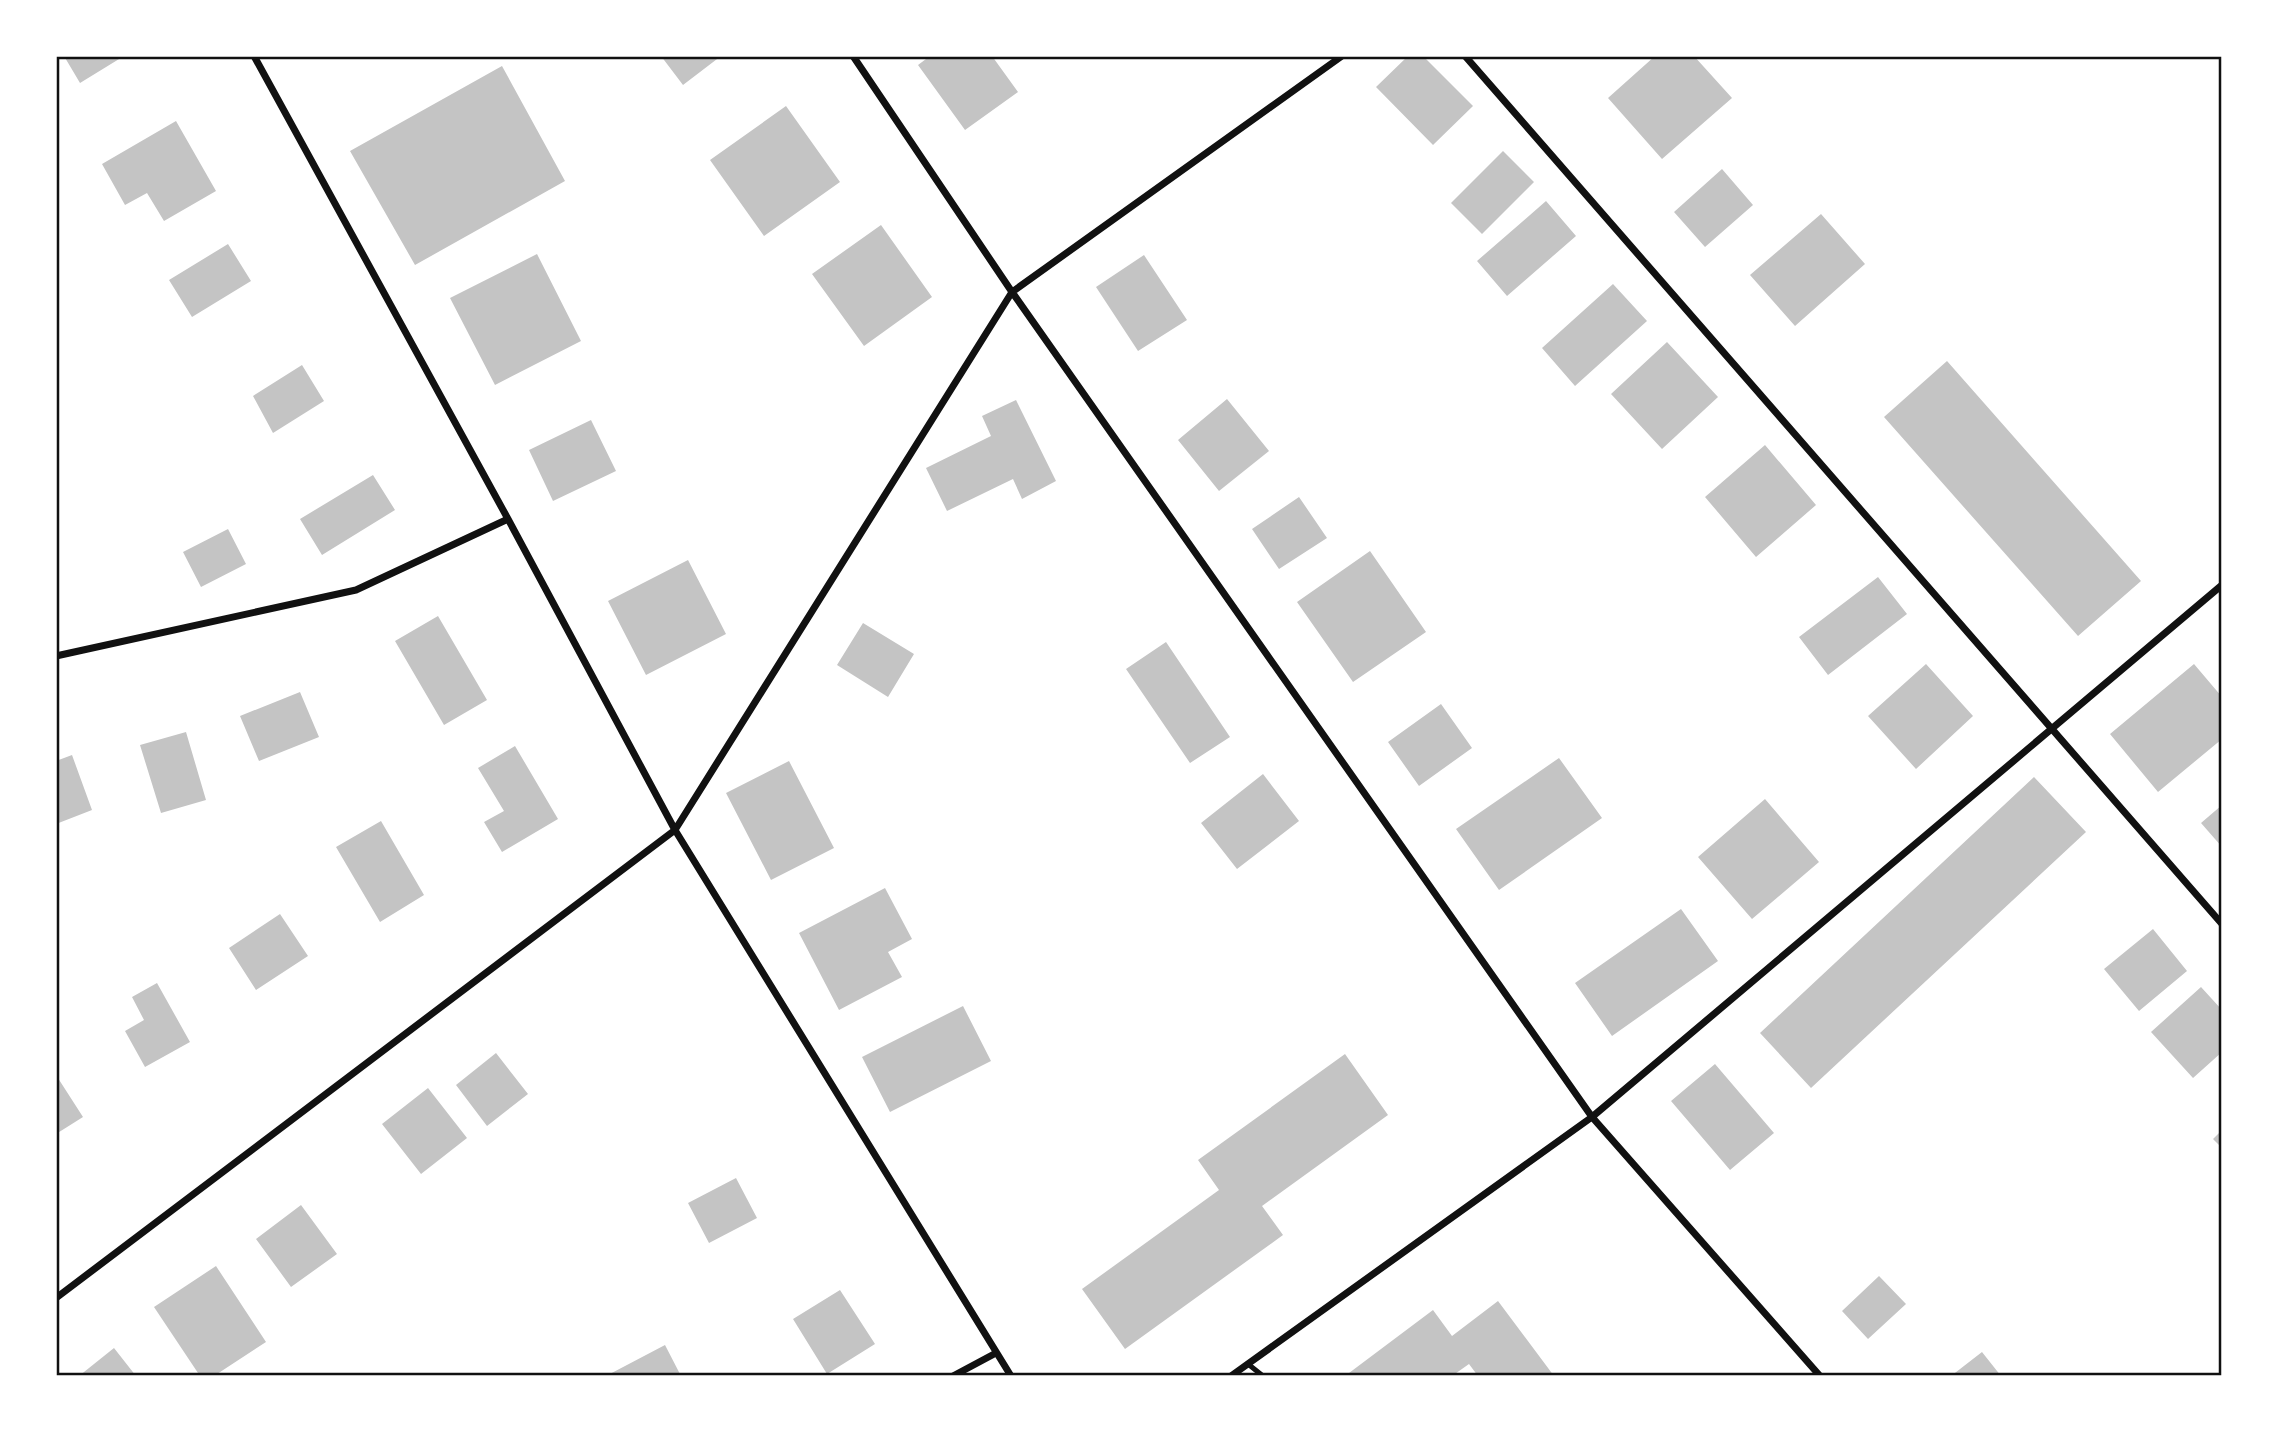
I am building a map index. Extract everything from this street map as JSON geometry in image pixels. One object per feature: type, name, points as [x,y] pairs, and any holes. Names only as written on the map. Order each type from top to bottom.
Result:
[{"type":"street","points":[[254,56],[508,519],[675,831],[1011,1376]]},
{"type":"street","points":[[853,56],[1012,292],[1592,1117],[1819,1376]]},
{"type":"street","points":[[56,1298],[675,831],[1012,292],[1342,56]]},
{"type":"street","points":[[1465,56],[2222,925]]},
{"type":"street","points":[[56,656],[356,590],[508,519]]},
{"type":"street","points":[[1231,1376],[1592,1117],[2222,585]]},
{"type":"street","points":[[953,1376],[996,1353]]},
{"type":"lane","points":[[1248,1364],[1263,1376]]},
{"type":"building","points":[[64,56],[124,56],[80,83]]},
{"type":"building","points":[[661,56],[721,56],[683,85]]},
{"type":"building","points":[[930,56],[992,56],[1018,92],[965,130],[918,65]]},
{"type":"building","points":[[1408,56],[1423,56],[1473,106],[1433,145],[1376,87]]},
{"type":"building","points":[[1655,56],[1694,56],[1732,98],[1662,159],[1608,98]]},
{"type":"building","points":[[502,66],[565,181],[415,265],[350,151]]},
{"type":"building","points":[[786,106],[840,182],[764,236],[710,160]]},
{"type":"building","points":[[176,121],[216,191],[164,221],[147,193],[125,205],[102,164]]},
{"type":"building","points":[[1503,151],[1534,182],[1482,234],[1451,203]]},
{"type":"building","points":[[1722,169],[1753,205],[1705,247],[1674,212]]},
{"type":"building","points":[[1546,201],[1576,236],[1507,296],[1477,261]]},
{"type":"building","points":[[1821,214],[1865,264],[1795,326],[1750,275]]},
{"type":"building","points":[[881,225],[932,297],[864,346],[812,274]]},
{"type":"building","points":[[228,244],[251,281],[192,317],[169,280]]},
{"type":"building","points":[[537,254],[581,341],[495,385],[450,298]]},
{"type":"building","points":[[1144,255],[1187,320],[1138,351],[1096,287]]},
{"type":"building","points":[[1613,284],[1647,321],[1575,386],[1542,348]]},
{"type":"building","points":[[1667,342],[1718,397],[1662,449],[1611,394]]},
{"type":"building","points":[[1947,361],[2141,581],[2078,636],[1884,417]]},
{"type":"building","points":[[302,365],[324,401],[273,433],[253,396]]},
{"type":"building","points":[[1227,399],[1269,451],[1219,491],[1178,440]]},
{"type":"building","points":[[1016,400],[1056,481],[1022,499],[1013,479],[947,511],[926,468],[991,436],[982,416]]},
{"type":"building","points":[[591,420],[616,471],[553,501],[529,450]]},
{"type":"building","points":[[1765,445],[1816,505],[1756,557],[1705,497]]},
{"type":"building","points":[[373,475],[395,510],[322,555],[300,519]]},
{"type":"building","points":[[1299,497],[1327,538],[1279,569],[1252,529]]},
{"type":"building","points":[[228,529],[246,564],[201,587],[183,552]]},
{"type":"building","points":[[1370,551],[1426,632],[1353,682],[1297,602]]},
{"type":"building","points":[[688,560],[726,634],[646,675],[608,601]]},
{"type":"building","points":[[1878,577],[1907,614],[1828,675],[1799,637]]},
{"type":"building","points":[[438,616],[487,700],[444,725],[395,641]]},
{"type":"building","points":[[863,623],[914,654],[888,697],[837,665]]},
{"type":"building","points":[[1166,642],[1230,737],[1190,763],[1126,669]]},
{"type":"building","points":[[1926,664],[1973,716],[1916,769],[1868,716]]},
{"type":"building","points":[[2194,664],[2222,697],[2222,739],[2158,792],[2110,734]]},
{"type":"building","points":[[300,692],[319,737],[259,761],[240,716]]},
{"type":"building","points":[[1441,704],[1472,748],[1419,786],[1388,742]]},
{"type":"building","points":[[186,732],[206,800],[161,813],[140,745]]},
{"type":"building","points":[[515,746],[558,819],[502,852],[484,822],[504,811],[478,768]]},
{"type":"building","points":[[72,755],[92,810],[56,824],[56,761]]},
{"type":"building","points":[[1559,758],[1602,818],[1499,890],[1456,829]]},
{"type":"building","points":[[789,761],[834,848],[771,880],[726,793]]},
{"type":"building","points":[[1263,774],[1299,821],[1237,869],[1201,823]]},
{"type":"building","points":[[2034,777],[2086,832],[1811,1088],[1760,1033]]},
{"type":"building","points":[[1765,799],[1819,862],[1752,919],[1698,857]]},
{"type":"building","points":[[2222,805],[2222,847],[2201,823]]},
{"type":"building","points":[[381,821],[424,895],[380,922],[336,847]]},
{"type":"building","points":[[885,888],[912,939],[888,952],[902,977],[839,1010],[799,933]]},
{"type":"building","points":[[1681,909],[1718,961],[1612,1036],[1575,983]]},
{"type":"building","points":[[280,914],[308,956],[256,990],[229,948]]},
{"type":"building","points":[[2153,929],[2187,971],[2139,1011],[2104,969]]},
{"type":"building","points":[[157,983],[190,1042],[145,1067],[125,1031],[144,1020],[132,997]]},
{"type":"building","points":[[2201,987],[2222,1010],[2222,1052],[2193,1078],[2151,1032]]},
{"type":"building","points":[[963,1006],[991,1061],[890,1112],[862,1057]]},
{"type":"building","points":[[496,1053],[528,1094],[487,1126],[456,1085]]},
{"type":"building","points":[[1345,1054],[1388,1115],[1262,1206],[1283,1235],[1125,1349],[1082,1289],[1219,1190],[1198,1160]]},
{"type":"building","points":[[1715,1064],[1774,1133],[1730,1170],[1671,1101]]},
{"type":"building","points":[[56,1075],[83,1117],[56,1134]]},
{"type":"building","points":[[428,1088],[467,1138],[421,1174],[382,1124]]},
{"type":"building","points":[[2222,1130],[2222,1148],[2213,1139]]},
{"type":"building","points":[[736,1178],[757,1218],[709,1243],[688,1203]]},
{"type":"building","points":[[301,1205],[337,1254],[291,1287],[256,1239]]},
{"type":"building","points":[[216,1266],[266,1342],[214,1376],[200,1376],[154,1307]]},
{"type":"building","points":[[1879,1276],[1906,1304],[1868,1339],[1842,1311]]},
{"type":"building","points":[[840,1290],[875,1344],[827,1374],[793,1319]]},
{"type":"building","points":[[1498,1301],[1554,1376],[1478,1376],[1469,1364],[1452,1376],[1345,1376],[1433,1310],[1452,1336]]},
{"type":"building","points":[[665,1345],[681,1376],[606,1376]]},
{"type":"building","points":[[114,1348],[136,1376],[79,1376]]},
{"type":"building","points":[[1982,1352],[2001,1376],[1951,1376]]}]
